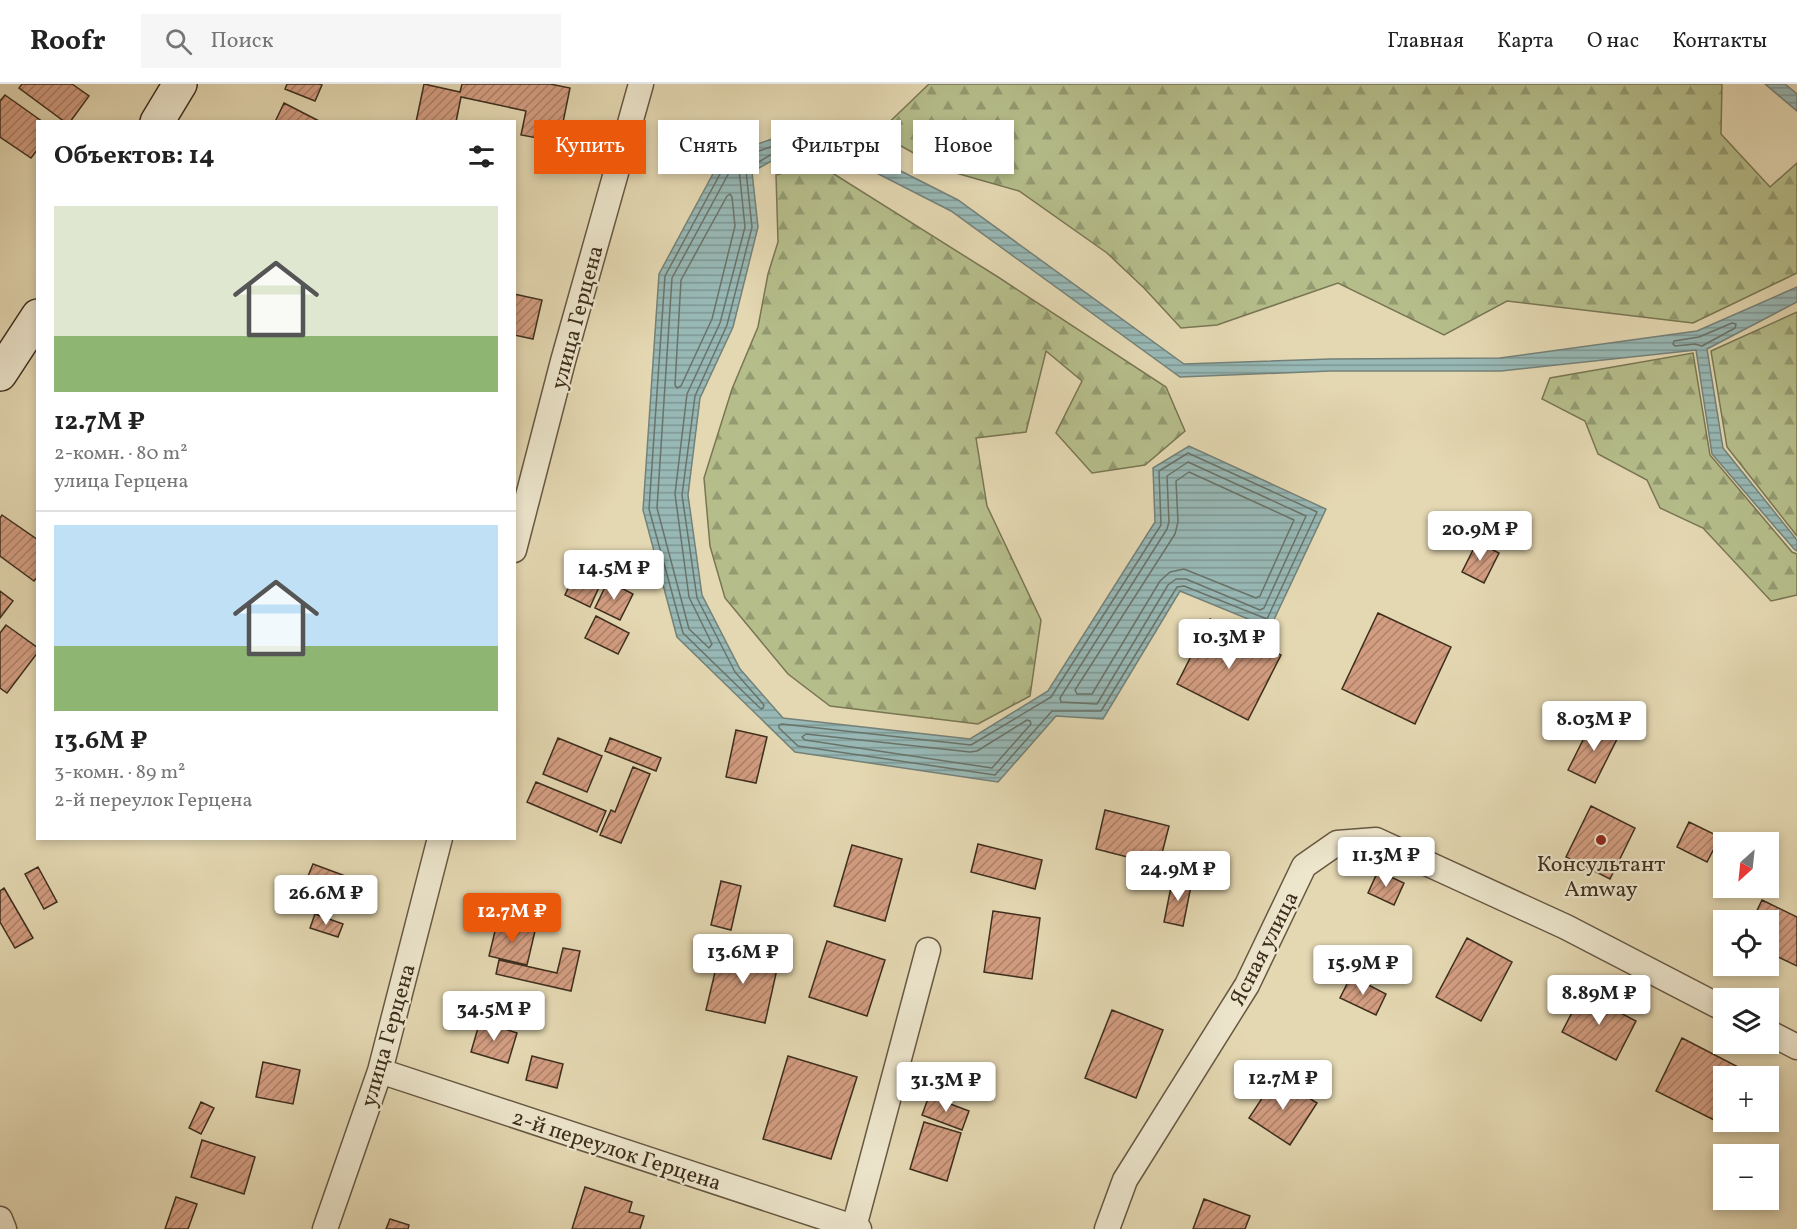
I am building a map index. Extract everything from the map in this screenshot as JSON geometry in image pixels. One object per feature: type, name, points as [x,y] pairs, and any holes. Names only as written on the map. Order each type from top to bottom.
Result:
[{"type":"main road","points":[[158,120],[180,84]]},
{"type":"main road","points":[[0,374],[36,319]]},
{"type":"street","name":"улица Герцена","points":[[516,542],[563,361],[641,84]]},
{"type":"street","name":"улица Герцена","points":[[325,1229],[380,1071],[439,840]]},
{"type":"street","name":"Ясная улица","points":[[1107,1229],[1125,1180],[1247,985],[1304,866],[1337,843],[1376,840],[1566,927],[1713,1003]]},
{"type":"street","name":"2-й переулок Герцена","points":[[380,1071],[856,1228],[928,950]]},
{"type":"street","points":[[1779,1038],[1797,1047]]},
{"type":"street","points":[[0,1219],[4,1229]]},
{"type":"green space","points":[[929,84],[1722,84],[1721,134],[1770,187],[1797,163],[1797,273],[1693,323],[1507,301],[1444,335],[1338,283],[1217,325],[1181,328],[1107,253],[1019,191],[960,174],[1014,174],[1014,120],[913,120],[913,153],[901,146],[901,120],[892,120]]},
{"type":"green space","points":[[834,174],[998,277],[1166,387],[1185,431],[1145,465],[1092,473],[1056,433],[1082,381],[1046,351],[1026,432],[976,438],[987,506],[1041,620],[1030,696],[978,724],[830,706],[788,674],[725,598],[710,546],[704,478],[732,389],[758,327],[768,274],[778,242],[776,175]]},
{"type":"green space","points":[[1797,312],[1797,536],[1727,447],[1711,351]]},
{"type":"green space","points":[[1693,353],[1710,455],[1792,552],[1797,554],[1797,595],[1771,601],[1703,528],[1660,508],[1647,480],[1598,454],[1585,421],[1542,399],[1550,378]]},
{"type":"water","points":[[1765,84],[1785,84],[1797,94],[1797,111]]},
{"type":"water","points":[[771,139],[771,161],[759,168],[759,144]]},
{"type":"water","points":[[901,171],[958,200],[1184,364],[1330,359],[1500,358],[1697,331],[1797,287],[1797,302],[1707,349],[1723,448],[1797,540],[1797,551],[1712,454],[1696,350],[1501,371],[1330,371],[1180,377],[951,211],[879,174],[901,174]]},
{"type":"water","points":[[713,174],[752,174],[758,227],[733,327],[700,398],[688,495],[702,595],[740,669],[783,718],[970,739],[1048,691],[1155,522],[1153,468],[1189,446],[1326,509],[1270,628],[1180,591],[1103,719],[1056,716],[998,782],[795,752],[677,637],[643,510],[659,274]]},
{"type":"building","points":[[22,84],[72,84],[89,96],[71,120],[62,120],[19,88]]},
{"type":"building","points":[[287,84],[322,85],[315,101],[285,89]]},
{"type":"building","points":[[424,84],[460,92],[462,84],[550,84],[570,88],[563,120],[534,120],[534,137],[521,135],[526,111],[461,97],[456,120],[416,120]]},
{"type":"building","points":[[5,95],[40,120],[36,120],[36,152],[31,158],[0,137],[0,101]]},
{"type":"building","points":[[284,103],[317,120],[276,120]]},
{"type":"building","points":[[516,294],[542,300],[533,339],[516,335]]},
{"type":"building","points":[[2,515],[36,539],[36,578],[34,581],[0,556],[0,518]]},
{"type":"building","points":[[1477,542],[1499,553],[1484,583],[1462,572]]},
{"type":"building","points":[[586,551],[610,563],[590,607],[565,595]]},
{"type":"building","points":[[608,581],[633,594],[620,620],[595,608]]},
{"type":"building","points":[[0,591],[13,601],[0,618]]},
{"type":"building","points":[[1378,613],[1451,647],[1415,724],[1342,689]]},
{"type":"building","points":[[596,616],[629,633],[618,654],[585,638]]},
{"type":"building","points":[[1210,619],[1281,655],[1248,720],[1177,684]]},
{"type":"building","points":[[6,625],[36,647],[36,655],[7,693],[0,688],[0,633]]},
{"type":"building","points":[[1593,720],[1620,733],[1595,783],[1568,770]]},
{"type":"building","points":[[736,730],[767,737],[756,783],[726,777]]},
{"type":"building","points":[[558,738],[602,756],[587,792],[543,774]]},
{"type":"building","points":[[610,738],[661,758],[656,771],[605,751]]},
{"type":"building","points":[[633,767],[650,774],[621,843],[600,835],[611,810],[615,812]]},
{"type":"building","points":[[536,782],[606,811],[597,832],[527,802]]},
{"type":"building","points":[[1591,806],[1635,828],[1610,879],[1566,857]]},
{"type":"building","points":[[1105,810],[1169,826],[1159,865],[1096,849]]},
{"type":"building","points":[[1689,822],[1713,834],[1713,850],[1707,862],[1677,847]]},
{"type":"building","points":[[978,844],[1042,860],[1035,889],[971,872]]},
{"type":"building","points":[[852,845],[902,859],[885,921],[834,906]]},
{"type":"building","points":[[313,864],[356,880],[345,908],[302,891]]},
{"type":"building","points":[[38,867],[57,902],[44,909],[25,874]]},
{"type":"building","points":[[1378,871],[1404,883],[1394,905],[1368,893]]},
{"type":"building","points":[[1173,877],[1192,881],[1183,926],[1164,922]]},
{"type":"building","points":[[721,881],[741,886],[731,930],[711,925]]},
{"type":"building","points":[[4,888],[33,938],[15,948],[0,922],[0,891]]},
{"type":"building","points":[[1762,900],[1797,917],[1797,966],[1779,957],[1779,910],[1757,910]]},
{"type":"building","points":[[993,911],[1040,918],[1032,979],[984,972]]},
{"type":"building","points":[[315,914],[343,924],[338,937],[310,928]]},
{"type":"building","points":[[497,923],[535,931],[527,965],[489,956]]},
{"type":"building","points":[[1467,938],[1512,962],[1481,1021],[1436,997]]},
{"type":"building","points":[[827,941],[885,960],[867,1016],[809,997]]},
{"type":"building","points":[[721,947],[779,960],[765,1023],[706,1010]]},
{"type":"building","points":[[563,948],[580,951],[571,991],[496,974],[499,960],[557,973]]},
{"type":"building","points":[[1351,976],[1386,994],[1376,1015],[1340,998]]},
{"type":"building","points":[[1582,993],[1636,1021],[1616,1060],[1562,1032]]},
{"type":"building","points":[[1112,1010],[1163,1030],[1136,1098],[1085,1078]]},
{"type":"building","points":[[480,1021],[517,1033],[508,1063],[471,1052]]},
{"type":"building","points":[[1682,1038],[1736,1066],[1713,1066],[1713,1120],[1656,1091]]},
{"type":"building","points":[[532,1056],[563,1064],[557,1088],[526,1080]]},
{"type":"building","points":[[788,1056],[857,1077],[831,1159],[763,1139]]},
{"type":"building","points":[[263,1062],[300,1070],[293,1104],[256,1097]]},
{"type":"building","points":[[1276,1077],[1317,1103],[1290,1145],[1249,1118]]},
{"type":"building","points":[[929,1096],[969,1111],[962,1130],[922,1115]]},
{"type":"building","points":[[201,1102],[214,1108],[201,1134],[189,1128]]},
{"type":"building","points":[[924,1122],[961,1133],[947,1181],[910,1169]]},
{"type":"building","points":[[202,1140],[255,1157],[244,1194],[191,1177]]},
{"type":"building","points":[[585,1187],[632,1202],[629,1212],[644,1216],[640,1229],[572,1229]]},
{"type":"building","points":[[176,1197],[197,1204],[188,1229],[165,1229]]},
{"type":"building","points":[[1204,1199],[1250,1216],[1245,1229],[1193,1229]]},
{"type":"building","points":[[390,1219],[409,1225],[408,1229],[386,1229]]},
{"type":"place","name":"Консультант Amway","points":[[1601,840]]}]
